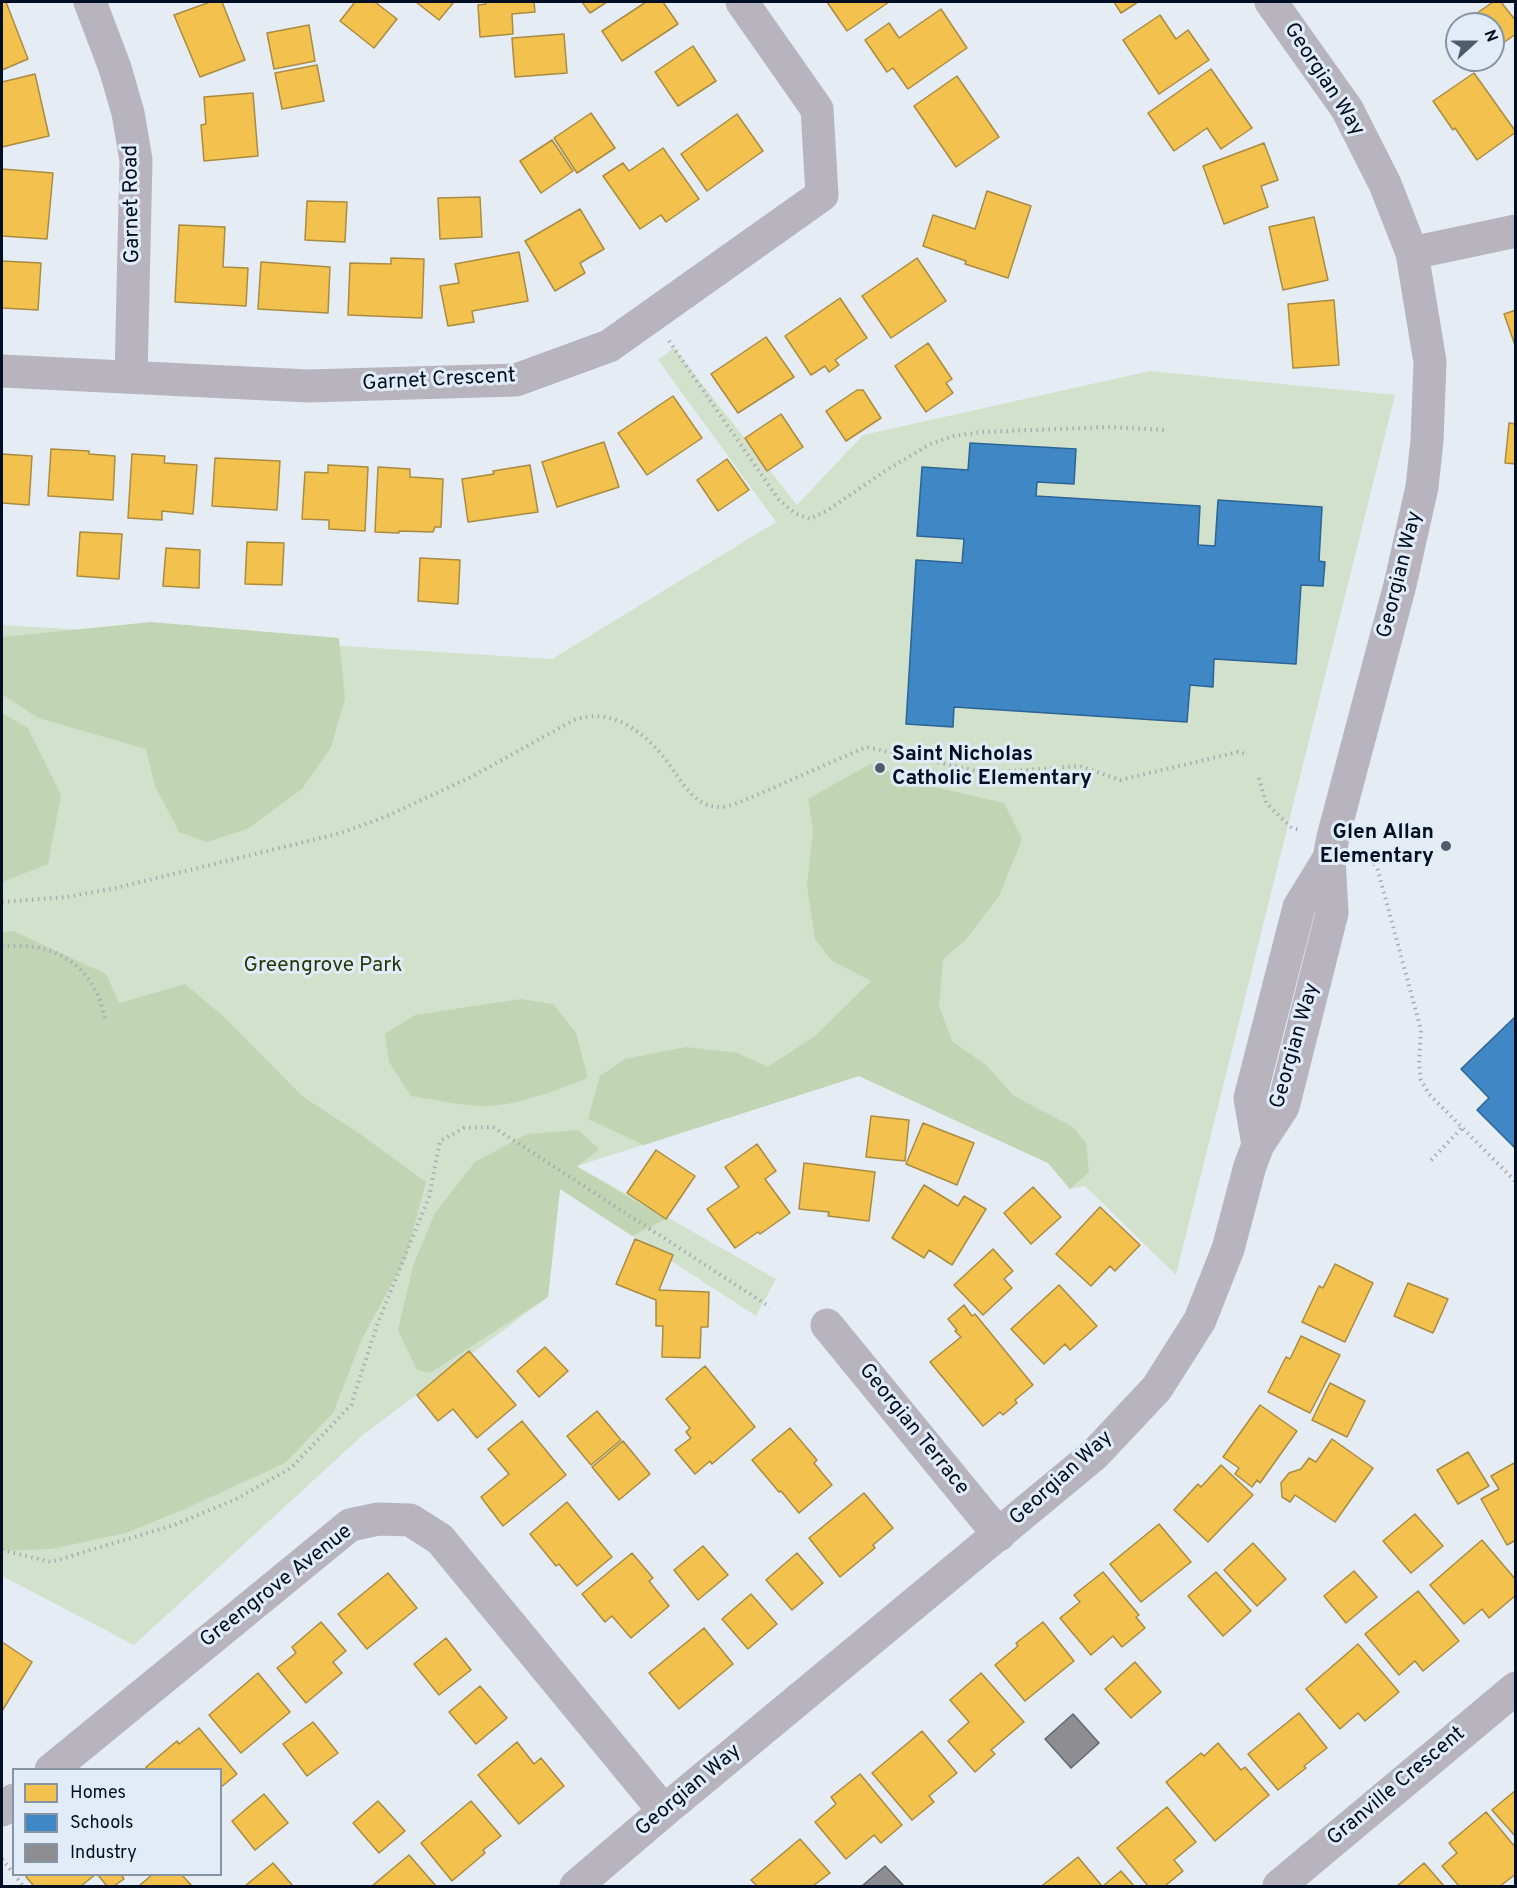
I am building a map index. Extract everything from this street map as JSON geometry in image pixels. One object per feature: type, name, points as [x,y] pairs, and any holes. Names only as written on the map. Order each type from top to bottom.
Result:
[{"type":"street","name":"Garnet Road","points":[[90,2],[115,68],[128,113],[136,160],[131,377]]},
{"type":"street","name":"Garnet Crescent","points":[[2,371],[308,386],[516,380],[609,346],[822,195],[817,109],[742,2]]},
{"type":"street","name":"Georgian Way","points":[[576,1887],[664,1811],[1095,1454],[1157,1388],[1200,1320],[1228,1249],[1250,1166],[1258,1145],[1283,1107],[1332,913],[1329,858],[1333,837],[1400,585],[1422,487],[1430,362],[1412,253],[1385,184],[1347,109],[1271,2]]},
{"type":"street","points":[[1412,253],[1515,231]]},
{"type":"street","name":"Georgian Terrace","points":[[827,1325],[999,1535]]},
{"type":"street","name":"Greengrove Avenue","points":[[53,1768],[350,1525],[378,1519],[410,1520],[440,1539],[664,1811]]},
{"type":"street","name":"Granville Crescent","points":[[1279,1887],[1515,1688]]},
{"type":"path","points":[[651,316],[779,500],[796,514],[810,519],[828,510],[930,444],[954,436],[982,432],[1110,428],[1165,430]]},
{"type":"path","points":[[2,902],[66,897],[116,888],[341,833],[387,816],[471,777],[574,720],[588,716],[616,718],[642,734],[663,756],[687,790],[702,802],[716,807],[734,804],[752,797],[866,747],[986,773],[1080,766],[1120,780],[1208,761],[1238,752],[1246,754]]},
{"type":"path","points":[[1259,778],[1266,803],[1292,828],[1302,830]]},
{"type":"path","points":[[1363,845],[1368,858],[1377,867],[1421,1030],[1419,1064],[1421,1080],[1429,1094],[1515,1182]]},
{"type":"path","points":[[2,946],[26,946],[52,951],[73,962],[88,978],[97,993],[105,1020]]},
{"type":"path","points":[[2,1550],[51,1562],[174,1525],[236,1499],[291,1468],[351,1405],[377,1325],[429,1197],[440,1141],[464,1128],[493,1127],[770,1308]]},
{"type":"path","points":[[1431,1160],[1462,1128]]},
{"type":"path","points":[[2,1859],[12,1872]]},
{"type":"green space","name":"Greengrove Park","points":[[674,348],[797,505],[863,435],[1150,371],[1395,395],[1176,1275],[1085,1186],[1070,1189],[1048,1163],[859,1076],[577,1166],[776,1279],[756,1316],[560,1189],[548,1297],[364,1434],[134,1645],[2,1576],[2,625],[552,659],[776,522],[658,360]]},
{"type":"green space","points":[[151,622],[339,638],[345,699],[331,747],[302,789],[247,829],[207,842],[179,832],[155,786],[146,749],[38,718],[2,694],[2,637]]},
{"type":"green space","points":[[2,713],[28,728],[61,795],[48,864],[2,882]]},
{"type":"green space","points":[[870,764],[909,781],[1004,803],[1022,839],[999,896],[965,941],[943,959],[939,1006],[952,1041],[986,1065],[1014,1096],[1073,1127],[1086,1143],[1089,1172],[1070,1189],[1048,1163],[859,1076],[644,1145],[588,1119],[600,1076],[625,1059],[686,1047],[738,1053],[768,1067],[815,1036],[871,981],[832,961],[815,939],[807,886],[813,829],[808,799]]},
{"type":"green space","points":[[13,931],[106,974],[119,1003],[185,984],[224,1017],[302,1096],[360,1134],[426,1182],[406,1257],[361,1341],[333,1413],[285,1463],[126,1533],[51,1549],[5,1551],[2,1549],[2,932]]},
{"type":"green space","points":[[521,999],[553,1004],[576,1033],[588,1078],[533,1098],[499,1105],[467,1105],[411,1096],[389,1062],[385,1034],[415,1015]]},
{"type":"green space","points":[[578,1130],[599,1149],[577,1167],[666,1219],[632,1236],[560,1189],[548,1297],[430,1373],[417,1370],[398,1330],[413,1266],[435,1213],[475,1162],[527,1134]]},
{"type":"building: Homes","points":[[2,2],[6,2],[28,59],[2,70]]},
{"type":"building: Homes","points":[[210,2],[222,2],[245,60],[200,77],[174,15]]},
{"type":"building: Homes","points":[[355,2],[375,2],[397,19],[374,48],[340,21]]},
{"type":"building: Homes","points":[[416,2],[454,2],[439,20]]},
{"type":"building: Homes","points":[[486,2],[534,2],[535,12],[512,14],[513,34],[480,37],[478,5],[486,4]]},
{"type":"building: Homes","points":[[582,2],[607,2],[590,13]]},
{"type":"building: Homes","points":[[646,2],[663,2],[678,24],[622,61],[602,31]]},
{"type":"building: Homes","points":[[827,2],[889,2],[847,31]]},
{"type":"building: Homes","points":[[1114,2],[1138,2],[1121,13]]},
{"type":"building: Homes","points":[[1493,2],[1501,2],[1516,21],[1516,34],[1505,42],[1505,12],[1479,12]]},
{"type":"building: Homes","points":[[941,9],[967,48],[908,89],[893,68],[887,72],[865,40],[889,23],[899,38]]},
{"type":"building: Homes","points":[[1160,15],[1176,39],[1188,30],[1209,60],[1159,94],[1123,40]]},
{"type":"building: Homes","points":[[309,25],[315,61],[274,69],[267,33]]},
{"type":"building: Homes","points":[[564,34],[567,73],[515,77],[512,38]]},
{"type":"building: Homes","points":[[693,46],[716,81],[678,106],[655,72]]},
{"type":"building: Homes","points":[[317,65],[324,101],[282,109],[275,73]]},
{"type":"building: Homes","points":[[1211,69],[1252,128],[1221,149],[1207,128],[1174,151],[1148,113]]},
{"type":"building: Homes","points":[[1474,73],[1516,132],[1477,160],[1433,101]]},
{"type":"building: Homes","points":[[35,74],[49,136],[2,147],[2,82]]},
{"type":"building: Homes","points":[[957,76],[999,137],[956,167],[914,106]]},
{"type":"building: Homes","points":[[253,93],[258,156],[204,161],[201,125],[206,124],[204,97]]},
{"type":"building: Homes","points":[[591,113],[615,148],[577,173],[554,138]]},
{"type":"building: Homes","points":[[737,114],[763,151],[707,191],[681,154]]},
{"type":"building: Homes","points":[[552,140],[573,171],[541,193],[520,161]]},
{"type":"building: Homes","points":[[1264,143],[1278,180],[1261,186],[1268,207],[1224,224],[1203,166]]},
{"type":"building: Homes","points":[[663,148],[699,199],[666,222],[661,215],[640,229],[603,176],[623,163],[629,171]]},
{"type":"building: Homes","points":[[2,169],[53,173],[47,239],[2,236]]},
{"type":"building: Homes","points":[[987,191],[1031,206],[1008,278],[965,264],[966,261],[923,246],[933,215],[975,229]]},
{"type":"building: Homes","points":[[480,197],[482,237],[440,239],[438,198]]},
{"type":"building: Homes","points":[[307,201],[347,202],[345,242],[305,240]]},
{"type":"building: Homes","points":[[580,209],[604,249],[580,263],[585,273],[555,291],[525,241]]},
{"type":"building: Homes","points":[[1314,217],[1328,280],[1283,290],[1269,227]]},
{"type":"building: Homes","points":[[179,225],[225,227],[223,267],[248,268],[246,306],[175,302]]},
{"type":"building: Homes","points":[[519,252],[528,301],[472,311],[474,322],[448,326],[440,286],[459,283],[455,264]]},
{"type":"building: Homes","points":[[391,258],[424,259],[422,318],[348,315],[350,263],[391,264]]},
{"type":"building: Homes","points":[[917,258],[946,301],[891,338],[862,296]]},
{"type":"building: Homes","points":[[2,261],[41,263],[38,310],[2,308]]},
{"type":"building: Homes","points":[[261,262],[330,267],[328,313],[258,309]]},
{"type":"building: Homes","points":[[840,298],[867,338],[835,360],[839,365],[829,372],[825,366],[811,375],[785,336]]},
{"type":"building: Homes","points":[[1334,300],[1339,365],[1293,368],[1288,304]]},
{"type":"building: Homes","points":[[1516,310],[1516,348],[1504,314]]},
{"type":"building: Homes","points":[[766,337],[794,377],[738,413],[711,374]]},
{"type":"building: Homes","points":[[928,343],[952,379],[946,383],[953,393],[926,412],[895,366]]},
{"type":"building: Homes","points":[[857,390],[863,390],[881,418],[846,441],[826,411]]},
{"type":"building: Homes","points":[[673,396],[702,438],[647,475],[618,433]]},
{"type":"building: Homes","points":[[781,414],[803,447],[767,471],[745,438]]},
{"type":"building: Homes","points":[[1509,423],[1516,424],[1516,464],[1505,463]]},
{"type":"building: Homes","points":[[604,442],[619,487],[557,507],[542,462]]},
{"type":"building: Homes","points":[[51,449],[89,451],[89,454],[115,456],[113,500],[48,496]]},
{"type":"building: Homes","points":[[2,454],[32,456],[29,505],[2,503]]},
{"type":"building: Homes","points":[[132,454],[165,456],[164,463],[197,465],[193,514],[162,511],[162,520],[128,518]]},
{"type":"building: Homes","points":[[215,458],[280,461],[277,510],[212,506]]},
{"type":"building: Homes","points":[[727,459],[749,490],[718,511],[697,480]]},
{"type":"building: Homes","points":[[328,465],[368,467],[365,531],[329,529],[329,520],[302,519],[305,472],[328,473]]},
{"type":"building: Homes","points":[[530,465],[538,512],[468,522],[462,479]]},
{"type":"building: Homes","points":[[378,467],[410,469],[410,477],[443,479],[441,527],[435,527],[433,532],[375,532]]},
{"type":"building: Homes","points":[[80,532],[122,534],[119,579],[77,576]]},
{"type":"building: Homes","points":[[247,542],[284,543],[282,585],[245,584]]},
{"type":"building: Homes","points":[[166,548],[200,550],[199,588],[163,586]]},
{"type":"building: Homes","points":[[420,558],[460,560],[458,604],[418,601]]},
{"type":"building: Homes","points":[[871,1116],[909,1120],[905,1161],[866,1157]]},
{"type":"building: Homes","points":[[923,1123],[974,1143],[957,1185],[906,1164]]},
{"type":"building: Homes","points":[[757,1144],[776,1171],[765,1179],[790,1213],[735,1248],[707,1209],[739,1187],[725,1167]]},
{"type":"building: Homes","points":[[656,1150],[695,1176],[666,1219],[627,1193]]},
{"type":"building: Homes","points":[[804,1163],[875,1172],[869,1221],[828,1216],[829,1212],[799,1209]]},
{"type":"building: Homes","points":[[924,1185],[958,1206],[964,1196],[986,1209],[952,1265],[929,1250],[924,1258],[892,1238]]},
{"type":"building: Homes","points":[[1033,1187],[1061,1217],[1031,1244],[1004,1213]]},
{"type":"building: Homes","points":[[1100,1207],[1140,1245],[1115,1271],[1110,1266],[1091,1286],[1056,1254]]},
{"type":"building: Homes","points":[[635,1239],[673,1255],[659,1290],[709,1292],[708,1327],[701,1327],[700,1358],[662,1357],[663,1326],[656,1326],[656,1300],[616,1284]]},
{"type":"building: Homes","points":[[993,1249],[1013,1271],[1004,1279],[1012,1288],[983,1315],[954,1285]]},
{"type":"building: Homes","points":[[1335,1264],[1373,1283],[1345,1342],[1302,1322],[1319,1286],[1323,1288]]},
{"type":"building: Homes","points":[[1408,1283],[1448,1299],[1433,1333],[1394,1316]]},
{"type":"building: Homes","points":[[1059,1285],[1097,1326],[1070,1350],[1065,1344],[1044,1364],[1011,1329]]},
{"type":"building: Homes","points":[[964,1305],[972,1316],[975,1314],[1033,1385],[1015,1400],[1017,1403],[1003,1415],[1000,1412],[983,1426],[930,1362],[961,1337],[948,1319]]},
{"type":"building: Homes","points":[[1301,1336],[1340,1355],[1310,1413],[1268,1392],[1286,1357],[1290,1359]]},
{"type":"building: Homes","points":[[545,1347],[568,1371],[539,1397],[517,1371]]},
{"type":"building: Homes","points":[[469,1351],[516,1405],[477,1438],[453,1409],[438,1421],[417,1395]]},
{"type":"building: Homes","points":[[705,1366],[755,1427],[712,1464],[710,1461],[695,1474],[675,1450],[691,1438],[686,1432],[690,1428],[666,1399]]},
{"type":"building: Homes","points":[[1330,1383],[1365,1401],[1347,1437],[1312,1420]]},
{"type":"building: Homes","points":[[1260,1405],[1297,1431],[1260,1483],[1257,1480],[1252,1487],[1235,1474],[1239,1468],[1223,1457]]},
{"type":"building: Homes","points":[[597,1411],[621,1440],[591,1465],[567,1436]]},
{"type":"building: Homes","points":[[522,1421],[566,1475],[503,1526],[481,1497],[509,1474],[488,1449]]},
{"type":"building: Homes","points":[[790,1428],[817,1460],[814,1463],[832,1485],[799,1513],[752,1460]]},
{"type":"building: Homes","points":[[1332,1439],[1373,1468],[1335,1522],[1295,1495],[1290,1502],[1282,1497],[1281,1483],[1289,1473],[1301,1469],[1309,1458],[1316,1462]]},
{"type":"building: Homes","points":[[623,1441],[650,1474],[619,1500],[592,1467]]},
{"type":"building: Homes","points":[[1468,1452],[1489,1486],[1458,1504],[1437,1470]]},
{"type":"building: Homes","points":[[1516,1462],[1516,1540],[1507,1545],[1481,1499],[1499,1489],[1491,1476]]},
{"type":"building: Homes","points":[[1221,1465],[1253,1495],[1208,1542],[1174,1510],[1198,1484],[1201,1487]]},
{"type":"building: Homes","points":[[864,1493],[893,1528],[873,1545],[875,1548],[840,1577],[809,1538]]},
{"type":"building: Homes","points":[[567,1502],[612,1557],[577,1586],[559,1564],[556,1566],[530,1534]]},
{"type":"building: Homes","points":[[1415,1514],[1443,1546],[1411,1573],[1383,1541]]},
{"type":"building: Homes","points":[[1159,1524],[1191,1562],[1141,1602],[1110,1564]]},
{"type":"building: Homes","points":[[1482,1540],[1516,1580],[1516,1595],[1489,1618],[1482,1609],[1464,1624],[1430,1585]]},
{"type":"building: Homes","points":[[1253,1543],[1286,1579],[1257,1606],[1224,1570]]},
{"type":"building: Homes","points":[[703,1546],[728,1575],[698,1600],[674,1570]]},
{"type":"building: Homes","points":[[632,1553],[653,1578],[649,1581],[669,1606],[631,1638],[612,1616],[605,1622],[582,1594]]},
{"type":"building: Homes","points":[[797,1553],[823,1583],[792,1610],[766,1580]]},
{"type":"building: Homes","points":[[1354,1571],[1377,1597],[1346,1623],[1324,1596]]},
{"type":"building: Homes","points":[[1103,1572],[1139,1615],[1136,1617],[1145,1628],[1122,1647],[1113,1636],[1091,1655],[1060,1618],[1080,1602],[1074,1595]]},
{"type":"building: Homes","points":[[1216,1572],[1251,1611],[1223,1636],[1188,1596]]},
{"type":"building: Homes","points":[[388,1573],[417,1608],[367,1649],[338,1614]]},
{"type":"building: Homes","points":[[1418,1591],[1459,1641],[1423,1671],[1415,1661],[1399,1675],[1365,1634]]},
{"type":"building: Homes","points":[[751,1594],[777,1624],[748,1649],[722,1619]]},
{"type":"building: Homes","points":[[321,1622],[346,1651],[333,1662],[342,1673],[306,1703],[277,1668],[296,1653],[292,1647]]},
{"type":"building: Homes","points":[[1043,1622],[1074,1661],[1025,1701],[995,1665],[1018,1646],[1016,1643]]},
{"type":"building: Homes","points":[[704,1628],[733,1664],[679,1709],[649,1673]]},
{"type":"building: Homes","points":[[446,1638],[471,1670],[439,1695],[414,1664]]},
{"type":"building: Homes","points":[[2,1642],[32,1662],[2,1711]]},
{"type":"building: Homes","points":[[1358,1644],[1399,1692],[1365,1721],[1358,1713],[1340,1729],[1306,1689]]},
{"type":"building: Homes","points":[[1135,1662],[1161,1692],[1131,1718],[1105,1689]]},
{"type":"building: Homes","points":[[258,1673],[290,1712],[241,1753],[209,1715]]},
{"type":"building: Homes","points":[[981,1673],[1024,1722],[991,1750],[995,1754],[975,1772],[948,1741],[969,1722],[950,1700]]},
{"type":"building: Homes","points":[[480,1686],[507,1718],[476,1744],[449,1712]]},
{"type":"building: Homes","points":[[1299,1713],[1327,1748],[1278,1790],[1248,1754]]},
{"type":"building: Homes","points":[[313,1722],[338,1753],[307,1776],[283,1744]]},
{"type":"building: Homes","points":[[199,1728],[237,1774],[222,1786],[222,1768],[147,1768],[177,1741],[179,1744]]},
{"type":"building: Homes","points":[[922,1731],[957,1773],[929,1796],[934,1802],[912,1820],[872,1773]]},
{"type":"building: Homes","points":[[517,1742],[534,1764],[541,1758],[564,1786],[519,1824],[478,1775]]},
{"type":"building: Homes","points":[[1218,1743],[1241,1770],[1245,1767],[1269,1795],[1215,1841],[1166,1782],[1201,1753],[1204,1756]]},
{"type":"building: Homes","points":[[860,1774],[902,1825],[881,1843],[874,1835],[846,1859],[815,1822],[836,1804],[831,1797]]},
{"type":"building: Homes","points":[[1516,1790],[1516,1837],[1492,1810]]},
{"type":"building: Homes","points":[[264,1794],[288,1823],[255,1850],[232,1821]]},
{"type":"building: Homes","points":[[378,1801],[405,1831],[379,1853],[353,1823]]},
{"type":"building: Homes","points":[[471,1801],[501,1836],[483,1850],[485,1853],[452,1881],[421,1843]]},
{"type":"building: Homes","points":[[1167,1807],[1196,1842],[1174,1860],[1183,1871],[1165,1886],[1148,1886],[1117,1848]]},
{"type":"building: Homes","points":[[1486,1812],[1516,1848],[1516,1874],[1500,1886],[1459,1886],[1442,1866],[1457,1853],[1449,1843]]},
{"type":"building: Homes","points":[[800,1839],[830,1873],[813,1886],[757,1886],[751,1880]]},
{"type":"building: Homes","points":[[409,1855],[436,1886],[372,1886]]},
{"type":"building: Homes","points":[[1078,1857],[1102,1886],[1043,1885]]},
{"type":"building: Homes","points":[[273,1863],[293,1886],[245,1886]]},
{"type":"building: Homes","points":[[1424,1863],[1444,1886],[1397,1886]]},
{"type":"building: Homes","points":[[1121,1871],[1134,1886],[1103,1886]]},
{"type":"building: Homes","points":[[94,1876],[81,1886],[34,1886],[26,1877]]},
{"type":"building: Homes","points":[[99,1876],[122,1876],[124,1879],[114,1886],[107,1886]]},
{"type":"building: Homes","points":[[151,1876],[183,1876],[192,1886],[141,1886]]},
{"type":"building: Schools","name":"Saint Nicholas Catholic Elementary","points":[[970,443],[1076,449],[1074,484],[1037,482],[1036,496],[1200,506],[1198,545],[1215,546],[1218,500],[1322,507],[1319,561],[1325,562],[1323,586],[1301,585],[1296,664],[1214,659],[1213,687],[1190,685],[1187,722],[954,707],[953,727],[906,724],[916,560],[962,563],[964,539],[917,536],[922,467],[968,470]]},
{"type":"building: Schools","points":[[1516,1016],[1516,1149],[1477,1110],[1489,1098],[1461,1069]]},
{"type":"building: Industry","points":[[1073,1714],[1099,1743],[1071,1768],[1045,1739]]},
{"type":"building: Industry","points":[[885,1866],[904,1886],[862,1886]]},
{"type":"place","name":"Saint Nicholas Catholic Elementary","points":[[880,768]]},
{"type":"place","name":"Glen Allan Elementary","points":[[1446,846]]}]
